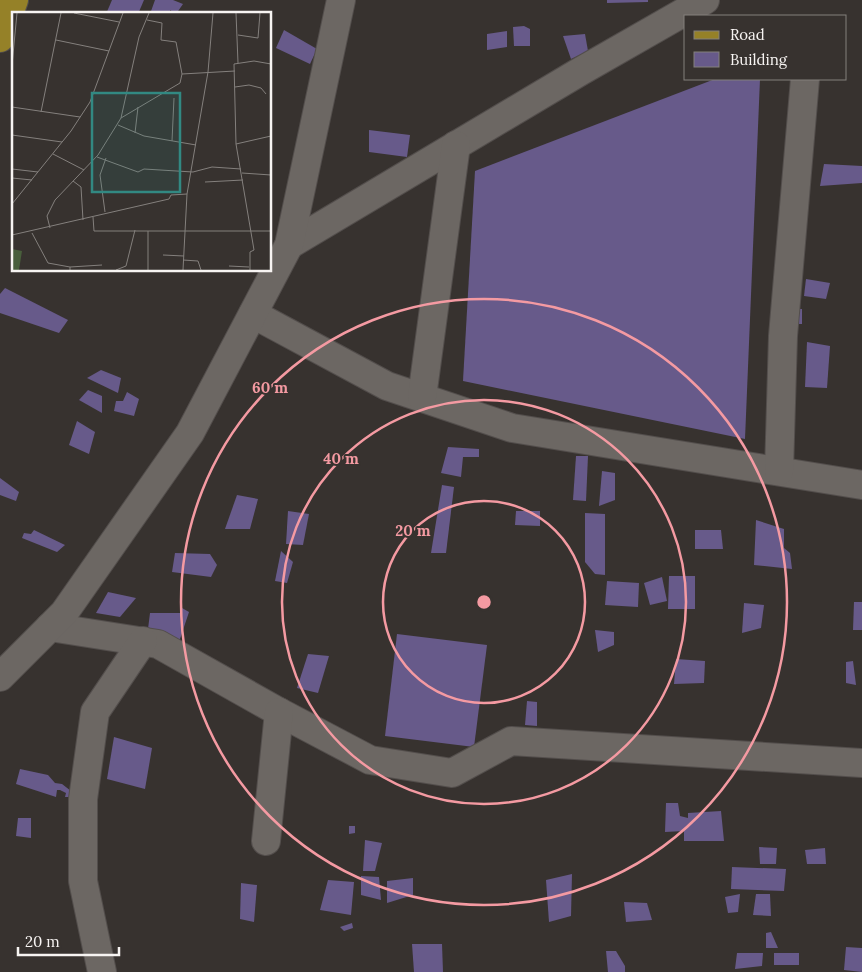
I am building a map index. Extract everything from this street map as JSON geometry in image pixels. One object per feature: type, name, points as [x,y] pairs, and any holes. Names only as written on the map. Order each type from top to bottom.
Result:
[{"type":"main road","points":[[0,38],[14,0]]},
{"type":"street","points":[[0,677],[64,614],[190,433],[289,245],[342,0]]},
{"type":"street","points":[[289,245],[581,71],[705,0]]},
{"type":"street","points":[[779,471],[783,336],[805,80]]},
{"type":"street","points":[[422,398],[456,145]]},
{"type":"street","points":[[253,314],[387,386],[512,428],[862,485]]},
{"type":"street","points":[[50,627],[158,644],[279,712],[370,760],[452,772],[511,741],[862,763]]},
{"type":"street","points":[[102,972],[83,881],[83,799],[95,712],[142,641]]},
{"type":"street","points":[[266,841],[279,712]]},
{"type":"building","points":[[112,0],[144,0],[139,12],[107,12]]},
{"type":"building","points":[[155,0],[173,0],[183,4],[177,12],[170,10],[170,12],[151,12]]},
{"type":"building","points":[[607,0],[648,0],[648,2],[607,3]]},
{"type":"building","points":[[524,26],[530,29],[530,46],[514,46],[513,27]]},
{"type":"building","points":[[284,30],[317,49],[310,64],[276,48]]},
{"type":"building","points":[[507,31],[507,47],[487,50],[487,34]]},
{"type":"building","points":[[585,34],[588,51],[571,59],[563,36]]},
{"type":"building","points":[[712,80],[760,80],[745,439],[463,381],[475,171]]},
{"type":"building","points":[[369,130],[410,135],[407,157],[369,152]]},
{"type":"building","points":[[824,164],[862,166],[862,183],[820,186]]},
{"type":"building","points":[[806,279],[830,283],[826,299],[804,296]]},
{"type":"building","points":[[5,288],[68,320],[59,333],[0,313],[0,294]]},
{"type":"building","points":[[791,309],[802,309],[802,324],[792,324]]},
{"type":"building","points":[[807,342],[830,346],[827,388],[805,387]]},
{"type":"building","points":[[101,370],[121,378],[118,393],[87,378]]},
{"type":"building","points":[[88,390],[102,396],[102,413],[79,400]]},
{"type":"building","points":[[127,392],[139,399],[134,416],[114,411],[116,401],[123,401]]},
{"type":"building","points":[[77,421],[95,432],[89,454],[69,445]]},
{"type":"building","points":[[448,447],[479,449],[479,457],[463,457],[461,477],[441,473]]},
{"type":"building","points":[[576,456],[588,456],[586,501],[573,500]]},
{"type":"building","points":[[602,471],[615,473],[615,500],[599,506]]},
{"type":"building","points":[[0,478],[19,492],[16,501],[0,495]]},
{"type":"building","points":[[442,485],[454,487],[446,553],[431,553]]},
{"type":"building","points":[[237,495],[258,499],[250,529],[225,529]]},
{"type":"building","points":[[288,511],[309,514],[303,545],[286,544]]},
{"type":"building","points":[[516,511],[540,511],[540,526],[515,525]]},
{"type":"building","points":[[585,513],[605,514],[605,575],[595,574],[585,562]]},
{"type":"building","points":[[756,520],[784,529],[784,548],[790,553],[792,569],[754,565]]},
{"type":"building","points":[[34,530],[65,545],[57,552],[22,538],[24,533],[31,534]]},
{"type":"building","points":[[695,530],[721,530],[723,549],[695,549]]},
{"type":"building","points":[[281,551],[293,562],[287,583],[275,581]]},
{"type":"building","points":[[175,553],[210,554],[217,565],[211,577],[172,572]]},
{"type":"building","points":[[669,576],[695,576],[695,609],[668,609]]},
{"type":"building","points":[[662,577],[667,601],[650,605],[644,583]]},
{"type":"building","points":[[607,581],[639,583],[638,607],[605,605]]},
{"type":"building","points":[[108,592],[136,598],[120,617],[96,613]]},
{"type":"building","points":[[854,602],[862,602],[862,630],[853,630]]},
{"type":"building","points":[[744,603],[764,605],[761,628],[742,633]]},
{"type":"building","points":[[182,608],[189,612],[179,642],[147,637],[150,613],[181,613]]},
{"type":"building","points":[[595,630],[614,632],[614,645],[598,652]]},
{"type":"building","points":[[397,634],[487,645],[474,747],[385,736]]},
{"type":"building","points":[[308,654],[329,656],[318,693],[297,688]]},
{"type":"building","points":[[676,659],[705,661],[704,683],[674,684]]},
{"type":"building","points":[[853,661],[856,685],[846,683],[846,662]]},
{"type":"building","points":[[527,701],[537,702],[537,726],[525,725]]},
{"type":"building","points":[[114,737],[152,748],[145,789],[107,779]]},
{"type":"building","points":[[20,769],[48,775],[55,783],[62,784],[71,791],[70,797],[65,797],[66,793],[60,790],[57,790],[56,797],[16,784]]},
{"type":"building","points":[[666,803],[678,803],[680,816],[688,818],[688,813],[721,811],[724,841],[684,841],[684,831],[665,832]]},
{"type":"building","points":[[18,818],[31,818],[31,838],[16,836]]},
{"type":"building","points":[[349,826],[355,826],[355,833],[349,834]]},
{"type":"building","points":[[365,840],[382,843],[375,871],[363,871]]},
{"type":"building","points":[[759,847],[777,848],[776,864],[760,864]]},
{"type":"building","points":[[825,848],[826,864],[807,864],[805,850]]},
{"type":"building","points":[[732,867],[786,869],[784,891],[731,889]]},
{"type":"building","points":[[572,874],[571,916],[549,922],[546,880]]},
{"type":"building","points":[[361,876],[379,877],[381,900],[361,895]]},
{"type":"building","points":[[413,878],[413,895],[387,903],[387,881]]},
{"type":"building","points":[[328,880],[354,882],[351,915],[320,910]]},
{"type":"building","points":[[241,883],[257,885],[254,922],[240,919]]},
{"type":"building","points":[[740,894],[738,912],[728,913],[725,897]]},
{"type":"building","points":[[756,894],[770,894],[771,916],[753,915]]},
{"type":"building","points":[[624,902],[647,903],[652,920],[626,922]]},
{"type":"building","points":[[352,923],[353,928],[344,931],[340,927]]},
{"type":"building","points":[[771,932],[778,948],[766,948],[766,933]]},
{"type":"building","points":[[412,944],[442,944],[443,972],[414,972]]},
{"type":"building","points":[[846,947],[862,948],[862,972],[844,970]]},
{"type":"building","points":[[606,951],[616,951],[625,966],[625,972],[608,972]]},
{"type":"building","points":[[737,953],[763,953],[762,966],[735,969]]},
{"type":"building","points":[[774,953],[799,953],[799,965],[774,965]]}]
